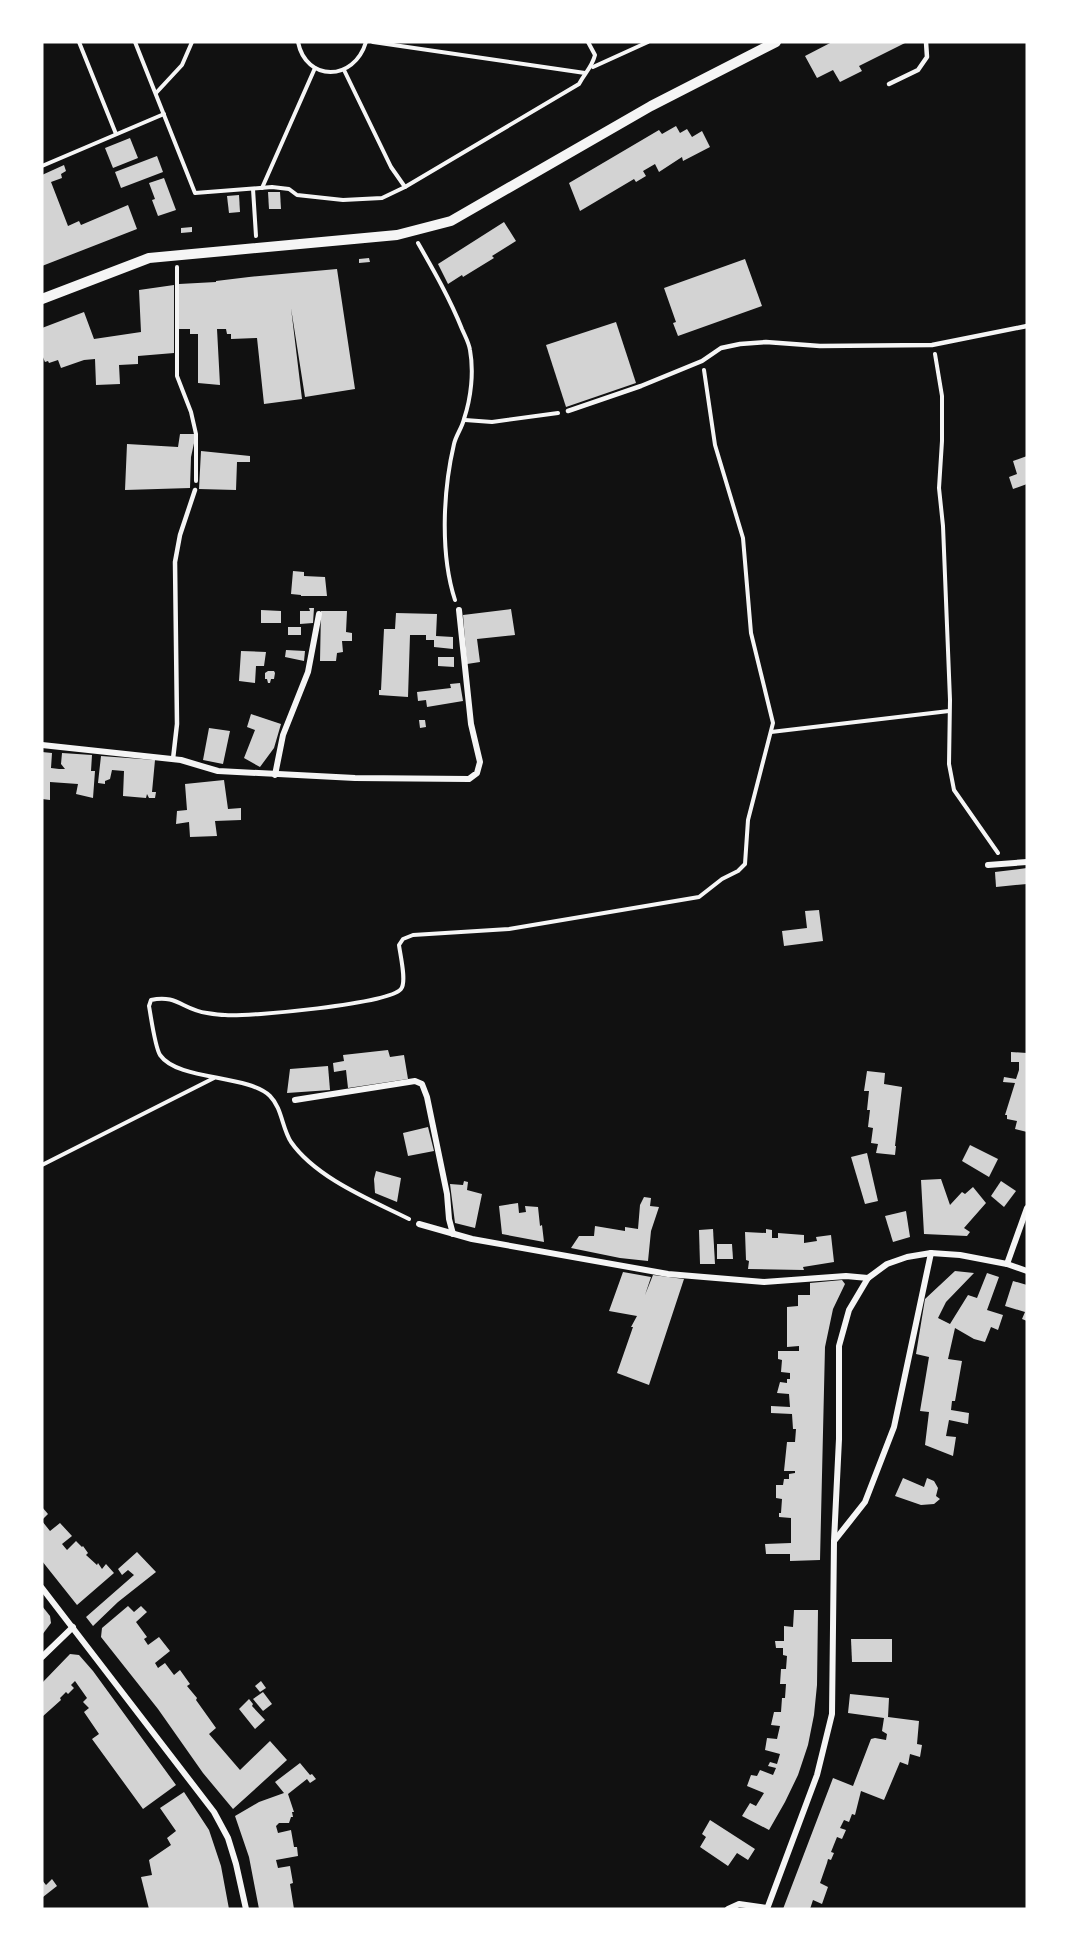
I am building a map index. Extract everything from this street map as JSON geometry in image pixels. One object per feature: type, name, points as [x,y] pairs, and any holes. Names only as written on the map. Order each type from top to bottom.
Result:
[{"type":"street","points":[[42,299],[149,258],[397,235],[451,221],[651,105],[776,42]]},
{"type":"street","points":[[42,745],[173,759],[218,771],[355,778],[469,779],[477,773],[480,762],[471,724],[459,610]]},
{"type":"street","points":[[275,775],[283,735],[308,672],[319,614]]},
{"type":"street","points":[[988,866],[1027,862]]},
{"type":"street","points":[[295,1100],[415,1081],[422,1084],[427,1097],[453,1234]]},
{"type":"street","points":[[1007,1264],[1027,1208]]},
{"type":"street","points":[[419,1224],[483,1241],[668,1274],[764,1282],[846,1276],[868,1278]]},
{"type":"street","points":[[834,1541],[865,1502],[882,1464],[894,1427],[931,1253]]},
{"type":"street","points":[[728,1909],[739,1904],[767,1909],[817,1775],[832,1714],[838,1346],[849,1311],[868,1278],[887,1264],[907,1257],[931,1253],[960,1255],[1027,1270]]},
{"type":"street","points":[[42,1588],[213,1812],[228,1838],[246,1909]]},
{"type":"street","points":[[42,1657],[73,1627]]},
{"type":"lane","points":[[889,84],[918,70],[927,57],[926,42]]},
{"type":"lane","points":[[568,411],[641,386],[702,361],[721,348],[748,343],[820,346],[932,345],[1027,326]]},
{"type":"lane","points":[[173,759],[177,724],[175,562],[180,535],[195,490]]},
{"type":"path","points":[[79,42],[116,134]]},
{"type":"path","points":[[135,42],[195,194],[262,188],[289,189],[297,195],[343,200],[382,198],[405,187],[579,84],[585,73],[592,67],[645,43]]},
{"type":"path","points":[[156,93],[182,64],[192,42]]},
{"type":"path","points":[[298,42],[299,50],[315,68],[334,72],[344,70],[355,63],[363,53],[366,42]]},
{"type":"path","points":[[373,42],[585,73]]},
{"type":"path","points":[[588,42],[595,55],[592,67]]},
{"type":"path","points":[[262,188],[315,68]]},
{"type":"path","points":[[344,70],[391,167],[405,187]]},
{"type":"path","points":[[42,160],[43,166],[164,114]]},
{"type":"path","points":[[253,189],[257,248]]},
{"type":"path","points":[[412,232],[458,318],[470,349],[472,379],[464,420],[454,442],[447,479],[445,513],[449,576],[459,610]]},
{"type":"path","points":[[177,254],[177,376],[191,412],[196,434],[195,490]]},
{"type":"path","points":[[932,345],[942,396],[939,488],[943,526],[949,764],[954,790],[1006,864]]},
{"type":"path","points":[[419,1224],[326,1175],[304,1157],[290,1140],[272,1097],[259,1088],[195,1073],[168,1062],[159,1053],[149,1006],[151,1000],[171,998],[200,1012],[226,1016],[359,1002],[392,995],[401,989],[404,981],[399,945],[403,939],[412,935],[509,930],[699,897],[745,864],[748,820],[773,723],[751,633],[743,538],[715,445],[702,361]]},
{"type":"path","points":[[464,420],[492,422],[568,411]]},
{"type":"path","points":[[771,732],[949,711]]},
{"type":"path","points":[[42,1165],[215,1078]]},
{"type":"building","points":[[832,42],[907,42],[859,66],[862,71],[840,82],[833,70],[817,78],[805,56]]},
{"type":"building","points":[[676,126],[680,133],[687,129],[692,137],[702,131],[710,147],[683,161],[682,157],[659,172],[655,164],[643,171],[646,176],[636,182],[634,179],[580,211],[569,183],[659,130],[662,134]]},
{"type":"building","points":[[130,138],[138,158],[113,168],[105,148]]},
{"type":"building","points":[[157,156],[163,172],[121,188],[115,172]]},
{"type":"building","points":[[64,165],[66,171],[61,174],[62,178],[51,182],[68,226],[79,221],[81,225],[128,205],[137,229],[42,266],[42,175]]},
{"type":"building","points":[[164,178],[176,210],[158,216],[149,183]]},
{"type":"building","points":[[268,192],[280,192],[281,209],[269,209]]},
{"type":"building","points":[[239,195],[240,212],[229,213],[227,196]]},
{"type":"building","points":[[504,222],[516,241],[492,256],[494,258],[448,284],[438,264]]},
{"type":"building","points":[[192,227],[192,232],[181,233],[181,228]]},
{"type":"building","points":[[369,258],[370,262],[359,263],[359,259]]},
{"type":"building","points":[[745,259],[762,306],[678,336],[673,323],[676,322],[664,288]]},
{"type":"building","points":[[337,269],[355,389],[305,397],[291,308],[302,399],[264,404],[257,338],[231,339],[231,334],[227,334],[226,329],[217,329],[220,385],[198,383],[198,334],[190,334],[190,329],[179,329],[179,284]]},
{"type":"building","points":[[174,285],[174,353],[138,356],[138,364],[119,365],[120,384],[96,385],[95,359],[84,360],[61,368],[58,360],[45,362],[42,355],[42,328],[84,312],[94,339],[141,332],[139,290]]},
{"type":"building","points":[[616,322],[636,383],[566,407],[546,345]]},
{"type":"building","points":[[180,434],[196,434],[191,457],[190,488],[125,490],[127,444],[178,447]]},
{"type":"building","points":[[201,451],[250,456],[250,462],[237,462],[236,490],[199,489]]},
{"type":"building","points":[[1027,456],[1027,484],[1013,489],[1009,477],[1017,474],[1013,461]]},
{"type":"building","points":[[293,571],[304,572],[304,576],[325,577],[327,596],[291,594]]},
{"type":"building","points":[[309,608],[314,608],[313,623],[300,624],[300,611],[310,611]]},
{"type":"building","points":[[511,609],[515,635],[477,639],[480,662],[467,664],[463,615]]},
{"type":"building","points":[[261,610],[281,611],[281,623],[261,623]]},
{"type":"building","points":[[321,611],[347,611],[346,632],[352,633],[352,641],[342,641],[343,652],[337,653],[336,661],[320,661]]},
{"type":"building","points":[[396,613],[437,614],[436,636],[453,637],[453,649],[434,647],[434,640],[426,640],[426,635],[410,635],[408,697],[379,695],[384,629],[395,629]]},
{"type":"building","points":[[288,627],[301,627],[301,635],[288,635]]},
{"type":"building","points":[[286,650],[305,651],[304,661],[285,657]]},
{"type":"building","points":[[241,651],[266,652],[264,666],[256,666],[255,683],[239,681]]},
{"type":"building","points":[[438,657],[454,657],[454,667],[438,666]]},
{"type":"building","points":[[268,671],[275,673],[270,683],[265,679],[265,673]]},
{"type":"building","points":[[460,683],[463,701],[427,707],[426,700],[418,701],[417,692],[451,688],[450,684]]},
{"type":"building","points":[[251,714],[281,724],[274,748],[260,767],[244,758],[255,730],[247,727]]},
{"type":"building","points":[[419,720],[425,720],[426,727],[420,728]]},
{"type":"building","points":[[209,728],[230,731],[223,764],[203,760]]},
{"type":"building","points":[[42,752],[52,753],[51,768],[59,769],[65,769],[61,764],[62,753],[92,755],[91,771],[95,771],[93,798],[76,794],[78,784],[50,782],[50,800],[42,799]]},
{"type":"building","points":[[101,756],[155,760],[152,792],[156,792],[155,798],[149,798],[147,794],[146,798],[123,796],[124,771],[112,770],[110,779],[105,781],[105,784],[98,783]]},
{"type":"building","points":[[224,780],[228,809],[241,808],[241,820],[215,821],[217,836],[190,837],[189,822],[176,824],[177,811],[187,810],[185,784]]},
{"type":"building","points":[[1027,868],[1027,884],[996,887],[995,872]]},
{"type":"building","points":[[819,910],[823,941],[784,946],[782,931],[807,928],[805,911]]},
{"type":"building","points":[[388,1050],[390,1057],[404,1055],[408,1079],[348,1088],[346,1070],[334,1072],[333,1063],[344,1061],[343,1055]]},
{"type":"building","points":[[1011,1052],[1027,1053],[1027,1132],[1015,1129],[1017,1121],[1007,1119],[1005,1115],[1015,1083],[1003,1082],[1004,1077],[1016,1079],[1019,1070],[1019,1062],[1011,1062]]},
{"type":"building","points":[[328,1066],[330,1090],[287,1093],[290,1069]]},
{"type":"building","points":[[867,1071],[885,1073],[884,1084],[902,1087],[895,1155],[876,1153],[878,1144],[871,1143],[873,1128],[868,1127],[870,1110],[867,1110],[869,1091],[864,1091]]},
{"type":"building","points":[[428,1127],[434,1151],[408,1156],[403,1133]]},
{"type":"building","points":[[970,1145],[998,1159],[989,1177],[962,1161]]},
{"type":"building","points":[[867,1153],[878,1201],[865,1204],[851,1157]]},
{"type":"building","points":[[376,1171],[401,1178],[397,1202],[375,1193]]},
{"type":"building","points":[[941,1179],[950,1205],[962,1192],[965,1194],[973,1187],[986,1203],[964,1228],[970,1232],[967,1236],[924,1234],[921,1180]]},
{"type":"building","points":[[464,1181],[468,1182],[467,1190],[482,1194],[475,1228],[455,1223],[450,1184],[463,1185]]},
{"type":"building","points":[[1001,1181],[1016,1191],[1004,1207],[991,1196]]},
{"type":"building","points":[[644,1197],[651,1198],[650,1206],[659,1207],[651,1231],[648,1261],[571,1248],[579,1236],[594,1236],[595,1226],[625,1231],[625,1227],[638,1229],[640,1205]]},
{"type":"building","points":[[518,1203],[519,1213],[526,1212],[525,1206],[538,1207],[544,1242],[502,1234],[499,1206]]},
{"type":"building","points":[[906,1211],[910,1237],[893,1242],[885,1216]]},
{"type":"building","points":[[713,1229],[715,1264],[700,1264],[699,1230]]},
{"type":"building","points":[[766,1229],[772,1230],[772,1238],[778,1238],[778,1233],[804,1235],[804,1243],[817,1241],[816,1237],[831,1235],[834,1262],[803,1267],[804,1270],[748,1269],[745,1232],[766,1233]]},
{"type":"building","points":[[717,1244],[732,1244],[733,1259],[717,1259]]},
{"type":"building","points":[[955,1271],[974,1273],[946,1302],[938,1318],[950,1324],[968,1295],[977,1298],[987,1273],[999,1277],[987,1310],[1003,1315],[998,1330],[991,1327],[985,1342],[974,1339],[955,1328],[948,1359],[962,1361],[955,1401],[952,1401],[951,1410],[969,1413],[968,1424],[949,1420],[946,1436],[956,1437],[953,1456],[925,1445],[929,1412],[920,1411],[929,1357],[916,1354],[925,1299]]},
{"type":"building","points":[[623,1272],[651,1277],[645,1295],[653,1275],[684,1279],[649,1385],[617,1373],[633,1327],[631,1327],[637,1316],[609,1311]]},
{"type":"building","points":[[842,1280],[845,1284],[833,1309],[825,1347],[820,1560],[790,1561],[790,1554],[766,1554],[765,1544],[791,1543],[791,1518],[779,1517],[782,1499],[776,1498],[776,1485],[783,1485],[784,1479],[789,1479],[789,1474],[795,1473],[795,1471],[784,1471],[787,1442],[795,1442],[796,1429],[793,1429],[792,1414],[771,1413],[771,1406],[790,1407],[789,1394],[777,1393],[780,1382],[787,1383],[787,1379],[790,1379],[790,1373],[781,1372],[782,1360],[778,1359],[778,1351],[799,1351],[799,1346],[787,1347],[787,1307],[798,1306],[798,1295],[810,1295],[810,1283]]},
{"type":"building","points":[[1013,1281],[1027,1285],[1027,1321],[1022,1319],[1025,1312],[1005,1306]]},
{"type":"building","points":[[903,1478],[924,1487],[927,1478],[934,1481],[938,1488],[936,1496],[940,1499],[934,1504],[921,1505],[895,1496]]},
{"type":"building","points":[[42,1507],[48,1514],[42,1520]]},
{"type":"building","points":[[42,1521],[50,1531],[60,1523],[72,1536],[62,1544],[67,1550],[76,1541],[83,1546],[88,1553],[86,1555],[97,1565],[98,1563],[102,1569],[106,1564],[114,1573],[77,1605],[42,1561]]},
{"type":"building","points":[[137,1552],[156,1572],[118,1602],[93,1626],[86,1617],[134,1575],[128,1570],[122,1575],[118,1569]]},
{"type":"building","points":[[42,1606],[50,1616],[51,1623],[42,1635]]},
{"type":"building","points":[[128,1606],[134,1612],[141,1606],[147,1612],[136,1622],[147,1637],[144,1639],[148,1645],[159,1637],[170,1651],[155,1663],[158,1668],[165,1663],[174,1675],[180,1670],[190,1684],[187,1686],[216,1728],[209,1734],[240,1770],[270,1741],[287,1760],[233,1809],[203,1773],[158,1709],[101,1637],[102,1628]]},
{"type":"building","points":[[794,1610],[818,1610],[817,1685],[814,1715],[808,1745],[798,1775],[769,1830],[742,1816],[750,1803],[756,1806],[764,1793],[747,1786],[751,1775],[757,1776],[760,1770],[773,1775],[776,1768],[768,1766],[770,1762],[777,1764],[780,1754],[765,1750],[767,1738],[777,1739],[780,1726],[771,1725],[774,1712],[781,1712],[782,1698],[785,1698],[786,1684],[780,1684],[781,1669],[786,1669],[787,1656],[783,1655],[783,1648],[776,1648],[775,1641],[784,1641],[784,1626],[793,1627]]},
{"type":"building","points":[[851,1639],[892,1639],[892,1662],[852,1662]]},
{"type":"building","points":[[70,1654],[79,1655],[93,1671],[176,1785],[143,1809],[92,1739],[99,1734],[84,1712],[89,1708],[83,1702],[87,1698],[75,1681],[71,1685],[74,1688],[68,1694],[66,1692],[60,1698],[61,1700],[42,1717],[42,1683]]},
{"type":"building","points":[[261,1681],[266,1688],[260,1692],[255,1686]]},
{"type":"building","points":[[263,1692],[272,1704],[263,1711],[253,1699]]},
{"type":"building","points":[[850,1694],[889,1698],[888,1717],[919,1721],[917,1744],[922,1745],[920,1757],[910,1754],[908,1765],[900,1762],[884,1800],[861,1791],[855,1815],[852,1814],[849,1822],[844,1820],[840,1828],[846,1830],[842,1839],[837,1837],[831,1852],[834,1853],[831,1860],[828,1859],[820,1883],[828,1887],[822,1904],[813,1900],[810,1909],[783,1909],[833,1778],[853,1786],[871,1739],[886,1740],[887,1734],[882,1731],[884,1718],[848,1713]]},
{"type":"building","points":[[249,1699],[252,1706],[265,1720],[255,1729],[239,1709]]},
{"type":"building","points":[[300,1763],[316,1779],[310,1783],[307,1779],[288,1794],[294,1812],[292,1812],[293,1817],[289,1823],[279,1823],[276,1826],[278,1833],[291,1830],[294,1847],[297,1847],[298,1856],[276,1860],[278,1868],[290,1866],[294,1909],[259,1909],[249,1857],[235,1816],[259,1802],[284,1793],[275,1782]]},
{"type":"building","points":[[184,1792],[209,1830],[221,1866],[229,1909],[149,1909],[141,1877],[152,1875],[149,1860],[171,1845],[167,1838],[176,1831],[160,1808]]},
{"type":"building","points":[[710,1820],[755,1849],[748,1860],[737,1853],[728,1866],[700,1847],[706,1837],[702,1834]]},
{"type":"building","points":[[52,1879],[57,1886],[43,1897],[42,1880],[46,1885]]}]
